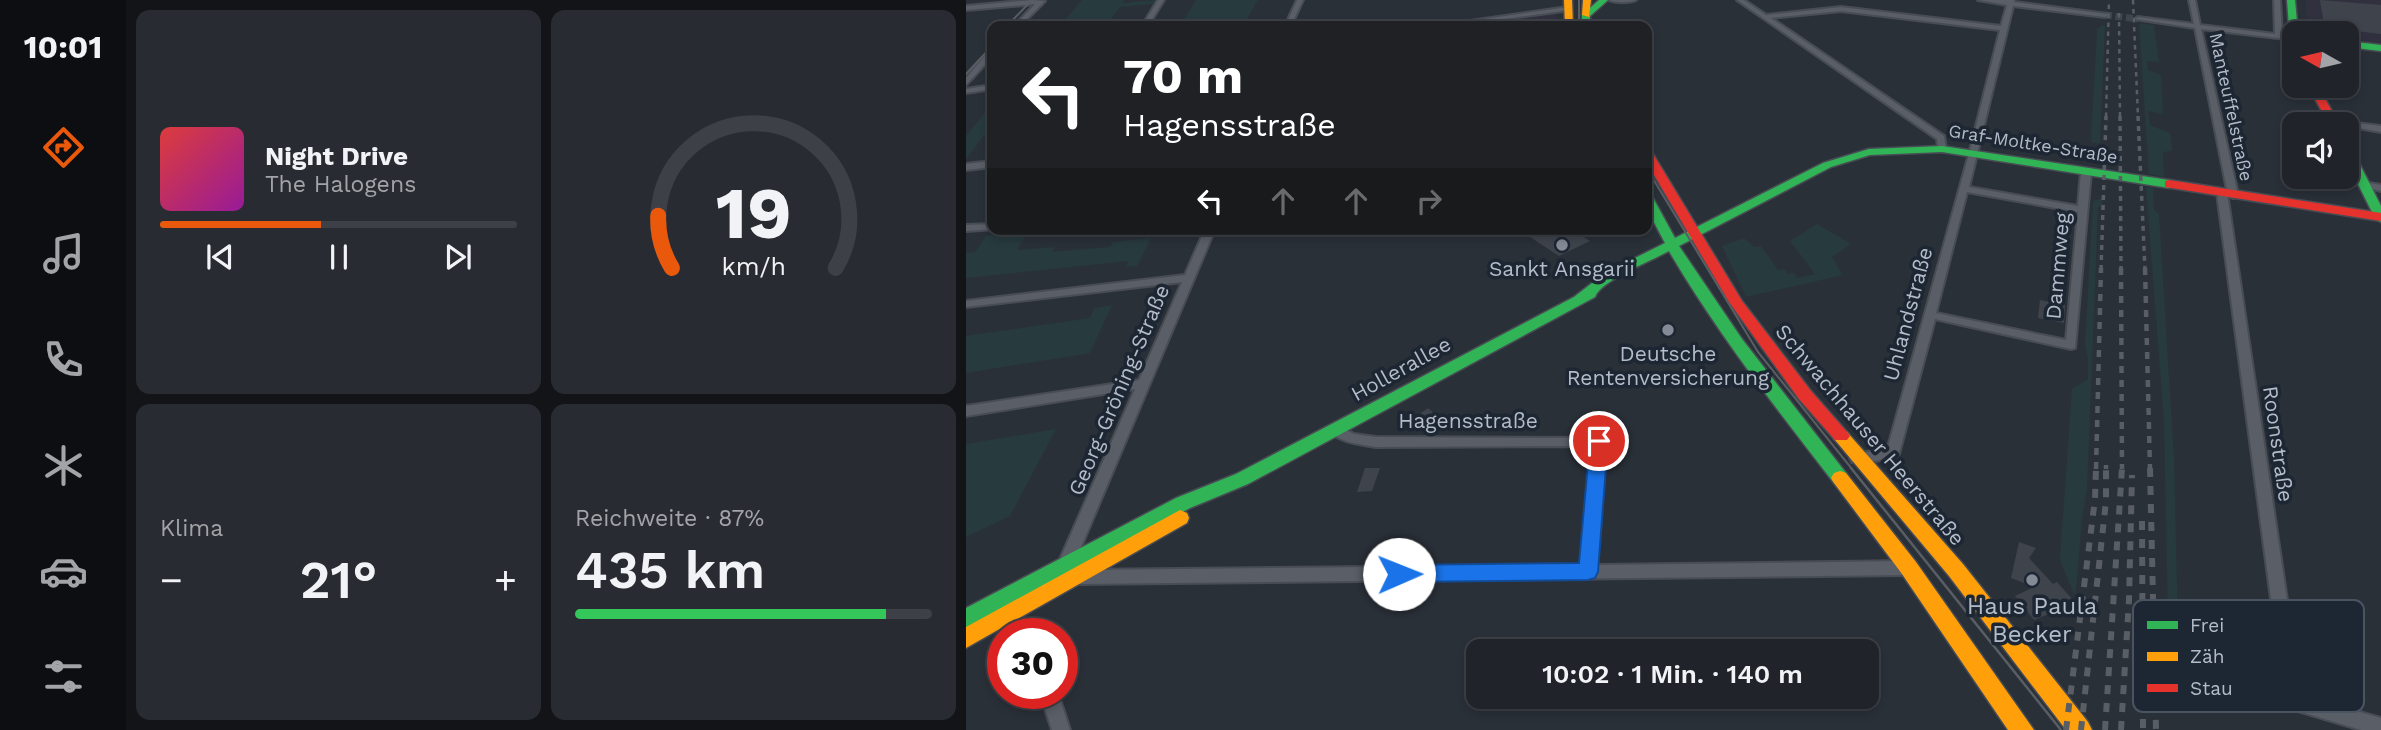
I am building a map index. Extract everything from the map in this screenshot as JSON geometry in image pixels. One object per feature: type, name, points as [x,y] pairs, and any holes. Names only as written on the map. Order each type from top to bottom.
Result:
[{"type":"main road","points":[[1586,14],[1604,0]]},
{"type":"main road","points":[[2290,21],[2291,0]]},
{"type":"main road","points":[[2359,45],[2381,48]]},
{"type":"main road","name":"Graf-Moltke-Straße","points":[[1697,234],[1845,157],[1892,148],[1973,153],[2381,218]]},
{"type":"main road","name":"Schwachhauser Heerstraße","points":[[1652,162],[1753,326],[1857,458],[1956,570],[2080,730]]},
{"type":"main road","points":[[2359,175],[2381,218]]},
{"type":"main road","points":[[1652,208],[1673,249],[1741,350],[1909,568],[2022,730]]},
{"type":"main road","name":"Hollerallee","points":[[966,619],[1183,503],[1242,478],[1581,297],[1603,290],[1697,234]]},
{"type":"main road","name":"Hollerallee","points":[[966,638],[1009,617],[1190,513],[1242,478]]},
{"type":"street","points":[[966,8],[1042,0]]},
{"type":"street","points":[[1022,21],[1042,0]]},
{"type":"street","points":[[1148,21],[1161,0]]},
{"type":"street","points":[[1290,21],[1300,0]]},
{"type":"street","points":[[1612,0],[1633,0]]},
{"type":"street","points":[[1740,0],[1941,138],[1942,149]]},
{"type":"street","points":[[1980,0],[2105,15]]},
{"type":"street","name":"Manteuffelstraße","points":[[2192,0],[2227,194]]},
{"type":"street","points":[[2277,0],[2285,21]]},
{"type":"street","points":[[1973,153],[2010,2]]},
{"type":"street","points":[[1468,21],[1568,5]]},
{"type":"street","points":[[1766,17],[1842,9],[2003,28]]},
{"type":"street","points":[[2138,19],[2198,27],[2282,31]]},
{"type":"street","points":[[966,83],[987,59]]},
{"type":"street","points":[[966,91],[987,88]]},
{"type":"street","points":[[2359,126],[2381,129]]},
{"type":"street","name":"Uhlandstraße","points":[[1857,458],[1882,455],[1894,450],[1973,153]]},
{"type":"street","points":[[966,167],[987,165]]},
{"type":"street","name":"Dammweg","points":[[1930,315],[2071,345],[2086,172]]},
{"type":"street","points":[[2364,185],[2381,188]]},
{"type":"street","points":[[1964,189],[2082,210]]},
{"type":"street","name":"Roonstraße","points":[[2227,194],[2279,600]]},
{"type":"street","points":[[966,228],[987,227]]},
{"type":"street","name":"Georg-Gröning-Straße","points":[[1064,566],[1207,235]]},
{"type":"street","points":[[966,304],[1188,278]]},
{"type":"street","points":[[966,411],[1142,384]]},
{"type":"street","name":"Hagensstraße","points":[[1334,429],[1351,438],[1376,442],[1599,441],[1588,572]]},
{"type":"street","points":[[1079,576],[1909,568]]},
{"type":"street","points":[[1054,709],[1061,730]]},
{"type":"street","points":[[2330,712],[2381,727]]},
{"type":"shaded area","points":[[2305,0],[2381,0],[2381,45],[2359,42],[2359,21],[2307,21]]},
{"type":"shaded area","points":[[1555,13],[1557,21],[1498,21]]},
{"type":"green space","points":[[1082,0],[1124,0],[1123,3],[1155,0],[1153,4],[1120,7],[1110,21],[1064,21]]},
{"type":"green space","points":[[1196,0],[1258,0],[1246,21],[1183,21]]},
{"type":"green space","points":[[2139,23],[2154,25],[2159,62],[2147,61],[2148,70],[2161,75],[2163,114],[2148,111],[2150,125],[2170,133],[2172,151],[2163,152],[2164,177],[2149,174]]},
{"type":"green space","points":[[2105,26],[2100,144],[2091,142],[2097,29]]},
{"type":"green space","points":[[987,110],[987,132],[966,159],[966,136]]},
{"type":"green space","points":[[2146,187],[2153,188],[2154,210],[2159,214],[2174,458],[2177,600],[2168,600],[2164,421]]},
{"type":"green space","points":[[2102,198],[2102,205],[2098,208],[2087,491],[2075,596],[2060,560],[2072,389],[2088,379],[2085,344],[2093,201]]},
{"type":"green space","points":[[1817,224],[1851,244],[1832,257],[1843,275],[1746,297],[1722,246],[1744,238],[1754,247],[1761,246],[1778,270],[1785,269],[1788,274],[1794,273],[1797,278],[1815,274],[1790,241]]},
{"type":"green space","points":[[1026,235],[1017,250],[1055,247],[1052,252],[1110,247],[1113,242],[1151,238],[1137,266],[1126,267],[1128,261],[966,278],[966,253],[975,252],[986,236]]},
{"type":"green space","points":[[1112,305],[1090,353],[966,373],[966,336],[1090,318],[1094,308]]},
{"type":"green space","points":[[1056,429],[1010,516],[966,537],[966,444]]},
{"type":"building","points":[[2320,0],[2381,5],[2381,34],[2359,31],[2359,21],[2324,21]]},
{"type":"building","name":"Sankt Ansgarii","points":[[1527,235],[1581,235],[1590,241],[1559,256]]},
{"type":"building","points":[[2040,300],[2065,305],[2064,323],[2038,318]]},
{"type":"building","points":[[1428,408],[1443,422],[1427,431],[1422,427],[1417,430],[1409,422]]},
{"type":"building","points":[[1365,468],[1380,468],[1372,491],[1357,492]]},
{"type":"building","name":"Haus Paula Becker","points":[[2019,542],[2036,548],[2029,558],[2053,584],[2057,582],[2072,599],[2067,600],[2071,605],[2034,620],[2015,596],[2034,587],[2011,578]]},
{"type":"tunnel","points":[[2105,15],[2138,19]]},
{"type":"tram line","points":[[1012,21],[1032,0]]},
{"type":"tram line","points":[[1579,0],[1579,21]]},
{"type":"tram line","points":[[966,74],[987,51]]},
{"type":"tram line","points":[[1652,177],[1758,352],[1852,469]]},
{"type":"tram line","points":[[1851,468],[2061,730]]},
{"type":"railway","points":[[2106,117],[2109,0]]},
{"type":"railway","points":[[2133,0],[2138,117]]},
{"type":"railway","points":[[2119,13],[2120,117]]},
{"type":"railway","points":[[2101,270],[2106,116]]},
{"type":"railway","points":[[2120,116],[2121,270]]},
{"type":"railway","points":[[2138,116],[2145,270]]},
{"type":"railway","points":[[2096,469],[2101,268]]},
{"type":"railway","points":[[2121,268],[2122,468]]},
{"type":"railway","points":[[2145,268],[2150,469]]},
{"type":"railway","points":[[2081,730],[2106,501],[2106,465]]},
{"type":"railway","points":[[2066,730],[2095,499],[2096,468]]},
{"type":"railway","points":[[2105,730],[2122,468]]},
{"type":"railway","points":[[2150,468],[2153,600]]},
{"type":"railway","points":[[2121,730],[2129,600],[2132,475]]},
{"type":"railway","points":[[2142,521],[2142,600]]},
{"type":"railway","points":[[2143,712],[2143,730]]},
{"type":"railway","points":[[2156,712],[2156,730]]},
{"type":"traffic: fast","points":[[1586,21],[1586,15],[1604,0]]},
{"type":"traffic: fast","points":[[2291,0],[2293,21]]},
{"type":"traffic: fast","points":[[2359,45],[2381,48]]},
{"type":"traffic: fast","points":[[1581,297],[1610,276],[1827,165],[1869,152],[1942,149],[2169,184]]},
{"type":"traffic: fast","points":[[2359,175],[2381,218]]},
{"type":"traffic: fast","points":[[1652,208],[1689,272],[1736,343],[1840,478]]},
{"type":"traffic: fast","points":[[966,619],[1183,503],[1242,479],[1590,294]]},
{"type":"traffic: slow","points":[[1568,0],[1569,21]]},
{"type":"traffic: slow","points":[[1586,15],[1587,0]]},
{"type":"traffic: slow","points":[[1841,436],[1956,570],[2080,730]]},
{"type":"traffic: slow","points":[[1840,478],[1909,568],[2022,730]]},
{"type":"traffic: slow","points":[[966,638],[1180,518]]},
{"type":"traffic: jam","points":[[2320,98],[2327,112]]},
{"type":"traffic: jam","points":[[1652,162],[1736,302],[1805,395],[1841,436]]},
{"type":"traffic: jam","points":[[2169,184],[2381,217]]},
{"type":"place","name":"Sankt Ansgarii","points":[[1562,245]]},
{"type":"place","name":"Deutsche Rentenversicherung","points":[[1668,330]]},
{"type":"place","name":"Haus Paula Becker","points":[[2032,580]]},
{"type":"route","points":[[1399,574],[1588,572],[1599,441]]}]
